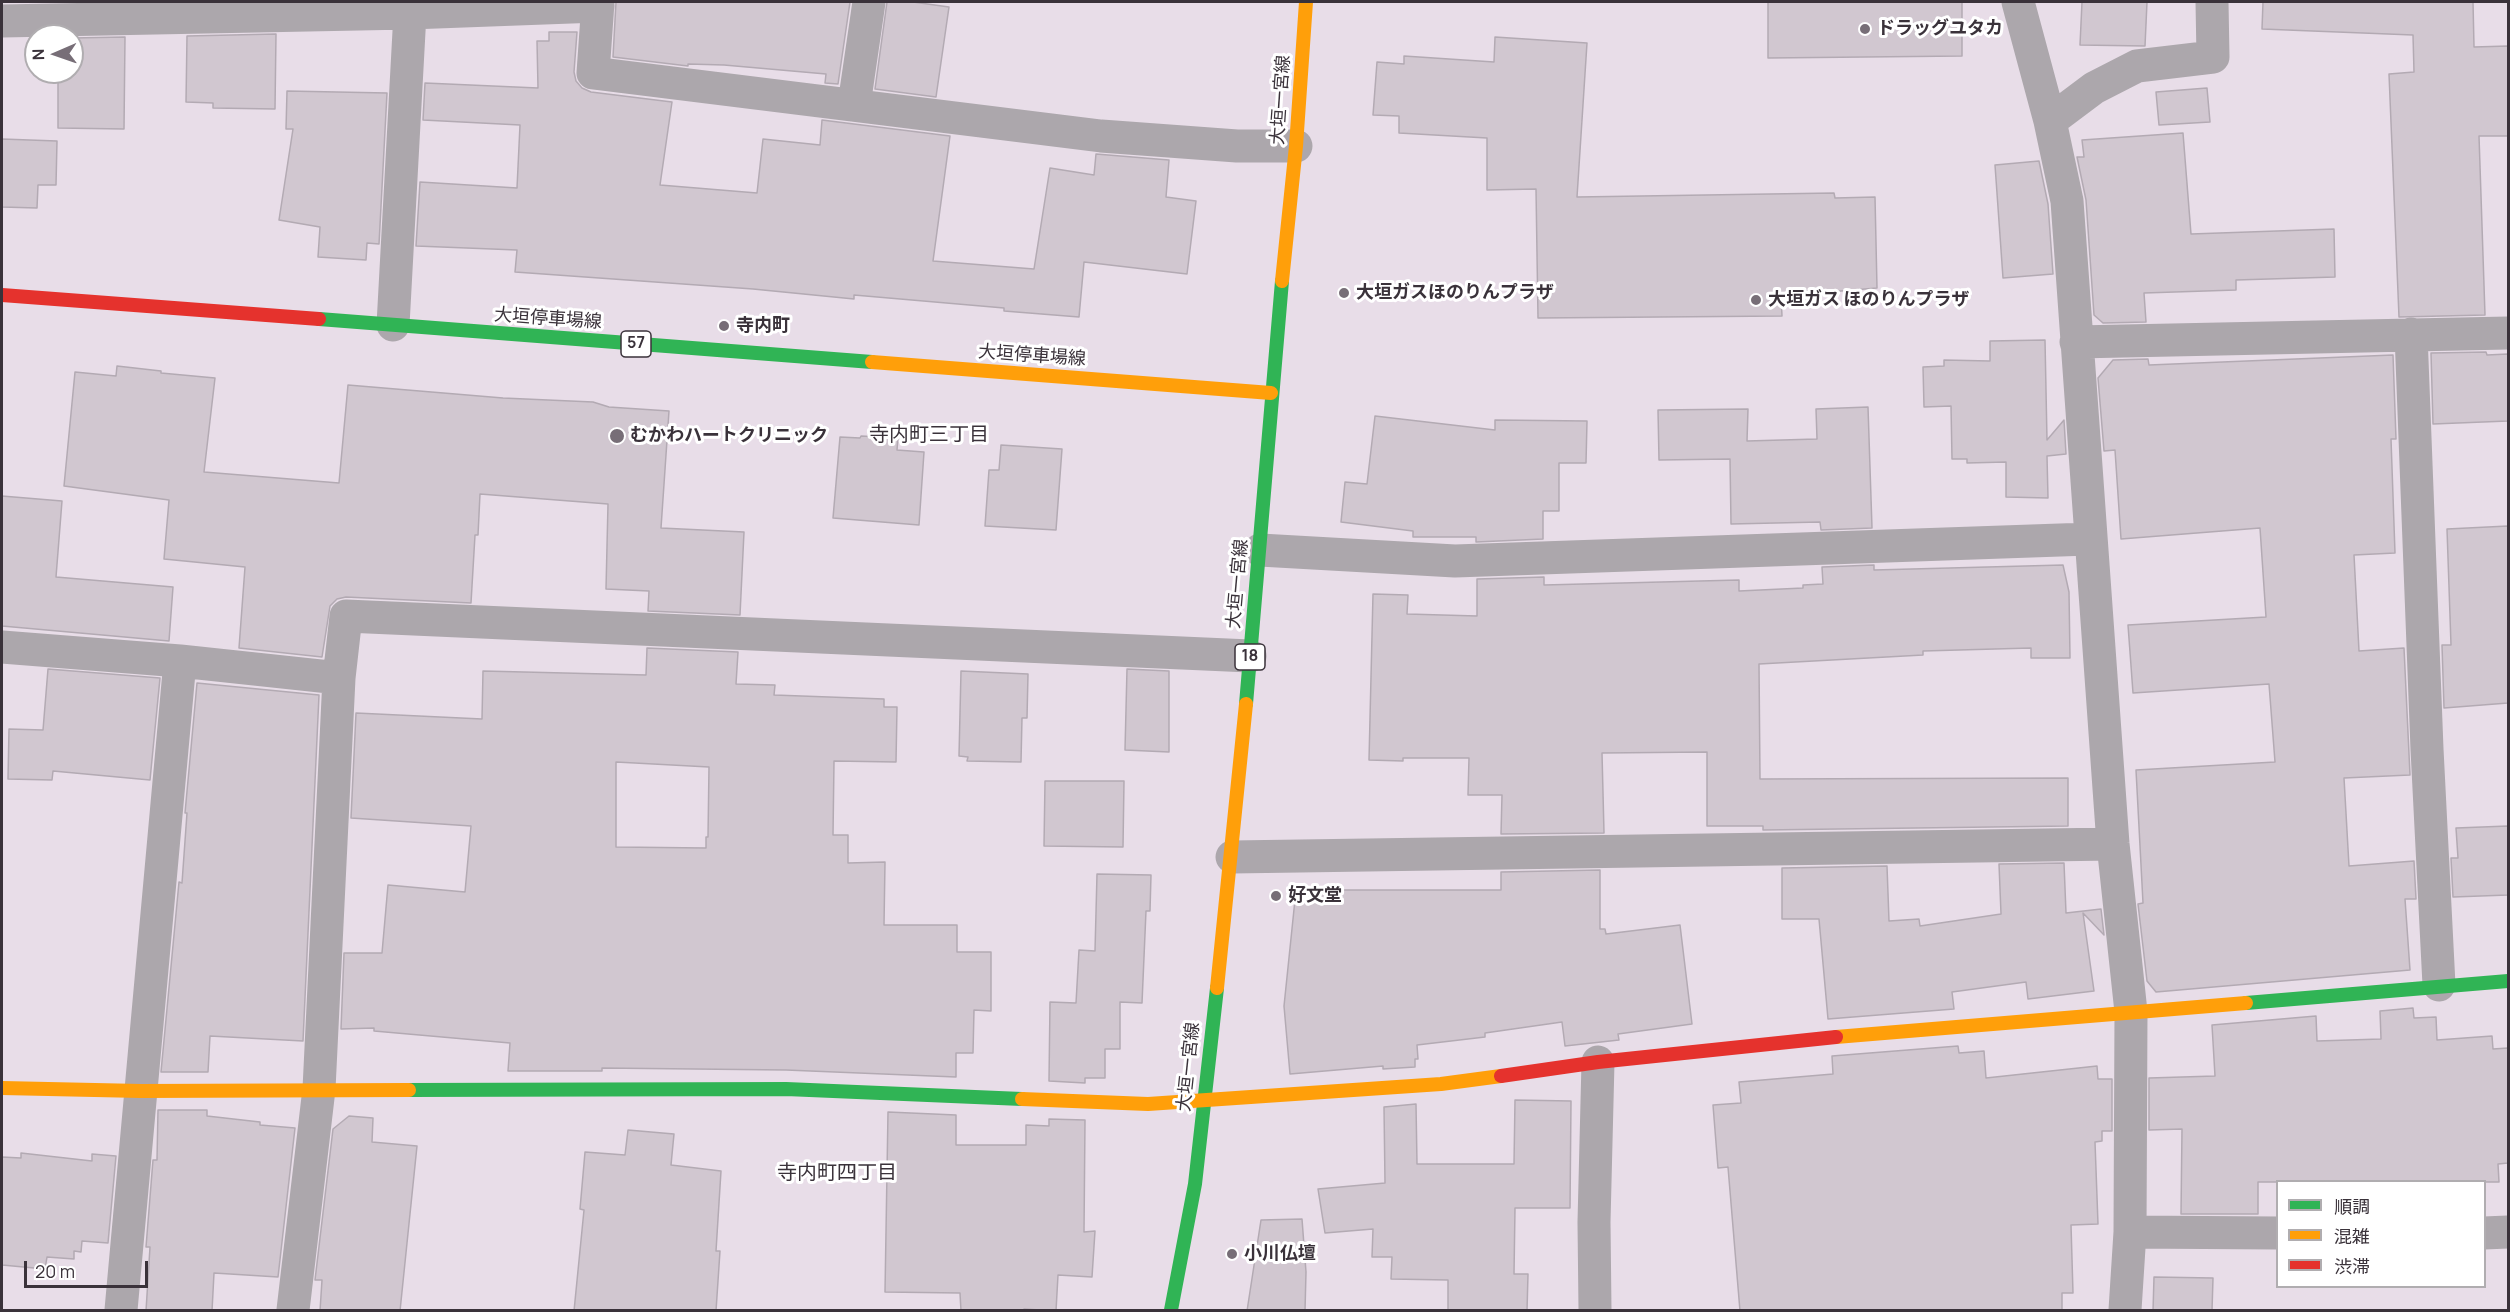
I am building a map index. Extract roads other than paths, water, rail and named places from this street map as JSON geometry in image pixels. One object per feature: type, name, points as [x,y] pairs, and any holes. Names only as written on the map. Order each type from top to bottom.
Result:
[{"type":"main road","name":"大垣一宮線","points":[[1171,1311],[1195,1184],[1232,856],[1260,550],[1271,393],[1296,146],[1306,2]]},
{"type":"main road","name":"大垣停車場線","points":[[2,295],[1271,393]]},
{"type":"main road","points":[[2,1088],[141,1091],[786,1089],[1148,1104],[1441,1084],[1598,1062],[1827,1038],[2508,981]]},
{"type":"street","points":[[854,105],[869,2]]},
{"type":"street","points":[[2018,2],[2050,121],[2067,201],[2113,844],[2132,1012],[2130,1232],[2125,1311]]},
{"type":"street","points":[[2050,121],[2094,88],[2137,66],[2213,57],[2212,2]]},
{"type":"street","points":[[2,21],[69,10],[410,13],[598,4],[593,74],[1101,136],[1237,146],[1296,146]]},
{"type":"street","points":[[393,325],[410,13]]},
{"type":"street","points":[[2076,342],[2508,333]]},
{"type":"street","points":[[2411,334],[2427,749],[2439,985]]},
{"type":"street","points":[[1260,550],[1455,561],[2090,539]]},
{"type":"street","points":[[293,1311],[319,1089],[339,678],[346,616],[1250,656]]},
{"type":"street","points":[[2,646],[339,678]]},
{"type":"street","points":[[122,1311],[180,662]]},
{"type":"street","points":[[1232,856],[2113,844]]},
{"type":"street","points":[[1595,1311],[1593,1222],[1598,1062]]},
{"type":"street","points":[[2130,1232],[2276,1233]]},
{"type":"street","points":[[2486,1233],[2508,1232]]},
{"type":"place","name":"ドラッグユタカ","points":[[1865,29]]},
{"type":"place","name":"大垣ガスほのりんプラザ","points":[[1344,293]]},
{"type":"place","name":"大垣ガス ほのりんプラザ","points":[[1756,300]]},
{"type":"place","name":"寺内町","points":[[724,326]]},
{"type":"place","name":"むかわハートクリニック","points":[[617,436]]},
{"type":"place","name":"好文堂","points":[[1276,896]]},
{"type":"place","name":"小川仏壇","points":[[1232,1254]]},
{"type":"district","name":"寺内町三丁目","points":[[929,435]]},
{"type":"district","name":"寺内町四丁目","points":[[837,1173]]}]
